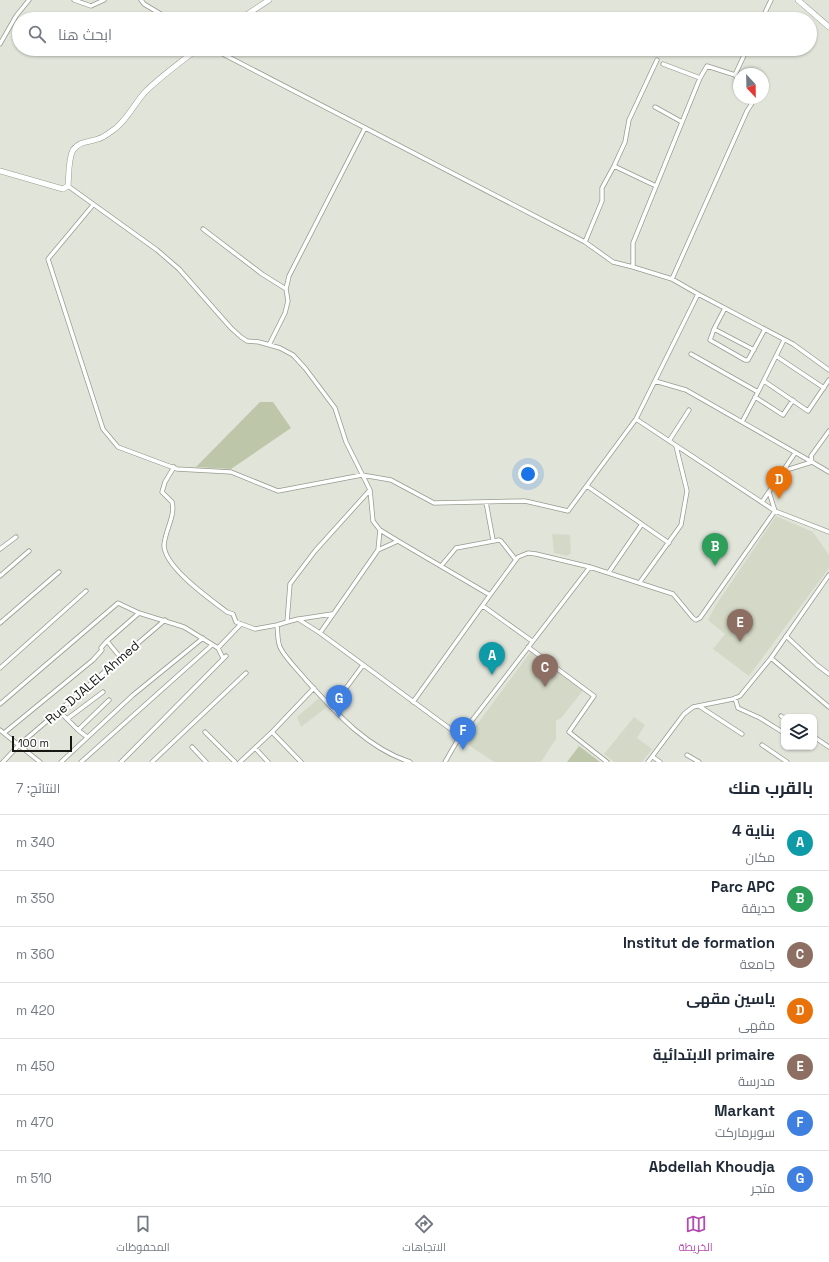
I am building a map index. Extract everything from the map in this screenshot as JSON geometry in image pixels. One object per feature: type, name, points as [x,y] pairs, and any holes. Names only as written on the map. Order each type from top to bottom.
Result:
[{"type":"street","points":[[19,12],[28,0]]},
{"type":"street","points":[[74,0],[91,6],[104,0]]},
{"type":"street","points":[[141,0],[144,4],[157,12]]},
{"type":"street","points":[[251,12],[269,0]]},
{"type":"street","points":[[765,12],[771,0]]},
{"type":"street","points":[[798,0],[812,12]]},
{"type":"street","points":[[817,17],[829,27]]},
{"type":"street","points":[[0,44],[12,23]]},
{"type":"street","points":[[68,186],[70,159],[73,150],[86,142],[97,140],[105,136],[121,124],[156,81],[188,56]]},
{"type":"street","points":[[228,56],[585,242],[613,262],[672,279],[793,344],[829,370]]},
{"type":"street","points":[[738,68],[744,56]]},
{"type":"street","points":[[585,242],[602,200],[602,188],[625,142],[629,120],[657,60]]},
{"type":"street","points":[[663,64],[700,78]]},
{"type":"street","points":[[633,267],[633,243],[700,78],[707,66],[733,74]]},
{"type":"street","points":[[672,279],[751,104]]},
{"type":"street","points":[[655,107],[682,122]]},
{"type":"street","points":[[269,345],[285,312],[288,301],[286,289],[289,276],[365,128]]},
{"type":"street","points":[[614,166],[656,186]]},
{"type":"street","points":[[0,171],[56,188],[63,189],[68,186]]},
{"type":"street","points":[[68,186],[163,254],[179,269],[240,337],[247,341],[259,342],[280,348],[294,355],[335,408],[346,442],[370,490],[373,521],[380,530],[490,595]]},
{"type":"street","points":[[93,205],[48,259],[104,429],[118,447],[177,469],[231,472],[278,491],[362,475],[391,480],[434,503],[525,501],[568,511],[636,419],[698,294]]},
{"type":"street","points":[[203,229],[262,274],[286,289]]},
{"type":"street","points":[[725,308],[710,340],[745,360],[748,360],[765,329]]},
{"type":"street","points":[[714,329],[754,350]]},
{"type":"street","points":[[742,422],[784,340]]},
{"type":"street","points":[[691,354],[758,392]]},
{"type":"street","points":[[776,356],[824,388]]},
{"type":"street","points":[[764,381],[808,411],[829,380]]},
{"type":"street","points":[[655,381],[686,390],[829,472]]},
{"type":"street","points":[[755,397],[784,415],[793,400]]},
{"type":"street","points":[[669,441],[689,410]]},
{"type":"street","points":[[636,419],[774,511],[829,532]]},
{"type":"street","points":[[812,462],[811,456],[829,431]]},
{"type":"street","points":[[640,582],[681,525],[688,491],[676,446]]},
{"type":"street","points":[[762,502],[795,453]]},
{"type":"street","points":[[783,470],[812,462]]},
{"type":"street","points":[[174,467],[165,482],[162,492],[172,502],[173,513],[165,536],[164,547],[173,564],[192,585],[227,612],[233,614],[236,622],[255,629],[298,619],[332,614]]},
{"type":"street","points":[[586,486],[669,543]]},
{"type":"street","points":[[287,622],[290,584],[315,551],[370,490]]},
{"type":"street","points":[[413,702],[516,560],[528,553],[609,572],[673,594],[693,618],[696,620],[700,618],[774,511],[769,492]]},
{"type":"street","points":[[486,502],[493,540]]},
{"type":"street","points":[[609,572],[642,524]]},
{"type":"street","points":[[320,633],[378,550],[380,530]]},
{"type":"street","points":[[0,549],[16,537]]},
{"type":"street","points":[[440,566],[456,548],[493,540],[500,540],[516,560]]},
{"type":"street","points":[[378,550],[398,541]]},
{"type":"street","points":[[0,576],[29,551]]},
{"type":"street","points":[[445,762],[460,736],[590,567]]},
{"type":"street","points":[[0,623],[59,572]]},
{"type":"street","points":[[648,762],[684,714],[693,707],[740,696],[771,658],[829,575]]},
{"type":"street","points":[[0,668],[86,591]]},
{"type":"street","points":[[1,702],[118,603],[139,613],[184,627],[218,648],[225,657],[121,762]]},
{"type":"street","points":[[483,606],[532,641]]},
{"type":"street","points":[[4,733],[93,660],[102,650],[101,648],[107,641],[139,613]]},
{"type":"street","points":[[298,619],[320,633],[460,736]]},
{"type":"street","name":"Rue DJALEL Ahmed","points":[[4,762],[19,745],[165,620]]},
{"type":"street","points":[[218,648],[241,624]]},
{"type":"street","points":[[277,625],[280,648],[332,707],[364,738],[376,747],[396,758],[410,762]]},
{"type":"street","points":[[786,636],[817,665],[829,674]]},
{"type":"street","points":[[61,762],[133,695],[203,638]]},
{"type":"street","points":[[107,641],[120,657]]},
{"type":"street","points":[[81,762],[212,645]]},
{"type":"street","points":[[528,647],[594,696],[568,732],[607,762]]},
{"type":"street","points":[[771,658],[829,707]]},
{"type":"street","points":[[332,707],[364,665]]},
{"type":"street","points":[[152,762],[246,673]]},
{"type":"street","points":[[240,762],[272,732],[314,688]]},
{"type":"street","points":[[66,719],[103,692]]},
{"type":"street","points":[[735,698],[738,708],[760,718],[781,731]]},
{"type":"street","points":[[78,730],[109,700]]},
{"type":"street","points":[[699,706],[742,734]]},
{"type":"street","points":[[59,711],[87,738]]},
{"type":"street","points":[[0,730],[40,762]]},
{"type":"street","points":[[205,732],[235,762]]},
{"type":"street","points":[[272,732],[301,762]]},
{"type":"street","points":[[817,739],[829,747]]},
{"type":"street","points":[[762,744],[787,762]]},
{"type":"street","points":[[192,748],[206,762]]},
{"type":"street","points":[[255,748],[268,762]]},
{"type":"street","points":[[687,755],[699,762]]},
{"type":"street","points":[[653,757],[660,762]]},
{"type":"shaded area","points":[[260,402],[273,402],[291,428],[231,469],[196,467]]},
{"type":"shaded area","points":[[776,516],[813,532],[829,555],[829,568],[749,676],[713,649],[725,634],[708,620],[716,605]]},
{"type":"shaded area","points":[[552,534],[570,535],[571,553],[567,556],[554,553]]},
{"type":"shaded area","points":[[532,650],[585,688],[561,718],[556,721],[556,739],[541,762],[494,762],[464,742]]},
{"type":"shaded area","points":[[319,698],[327,707],[301,727],[297,717]]},
{"type":"shaded area","points":[[634,717],[645,725],[637,738],[652,749],[642,762],[614,762],[604,754]]},
{"type":"shaded area","points":[[579,746],[600,762],[567,762]]},
{"type":"place","name":"ياسين مقهى","points":[[779,499]]},
{"type":"place","name":"Parc APC","points":[[715,566]]},
{"type":"place","name":"primaire الابتدائية","points":[[740,642]]},
{"type":"place","name":"بناية 4","points":[[492,675]]},
{"type":"place","name":"Institut de formation","points":[[545,687]]},
{"type":"place","name":"Abdellah Khoudja","points":[[339,718]]},
{"type":"place","name":"Markant","points":[[463,750]]}]
